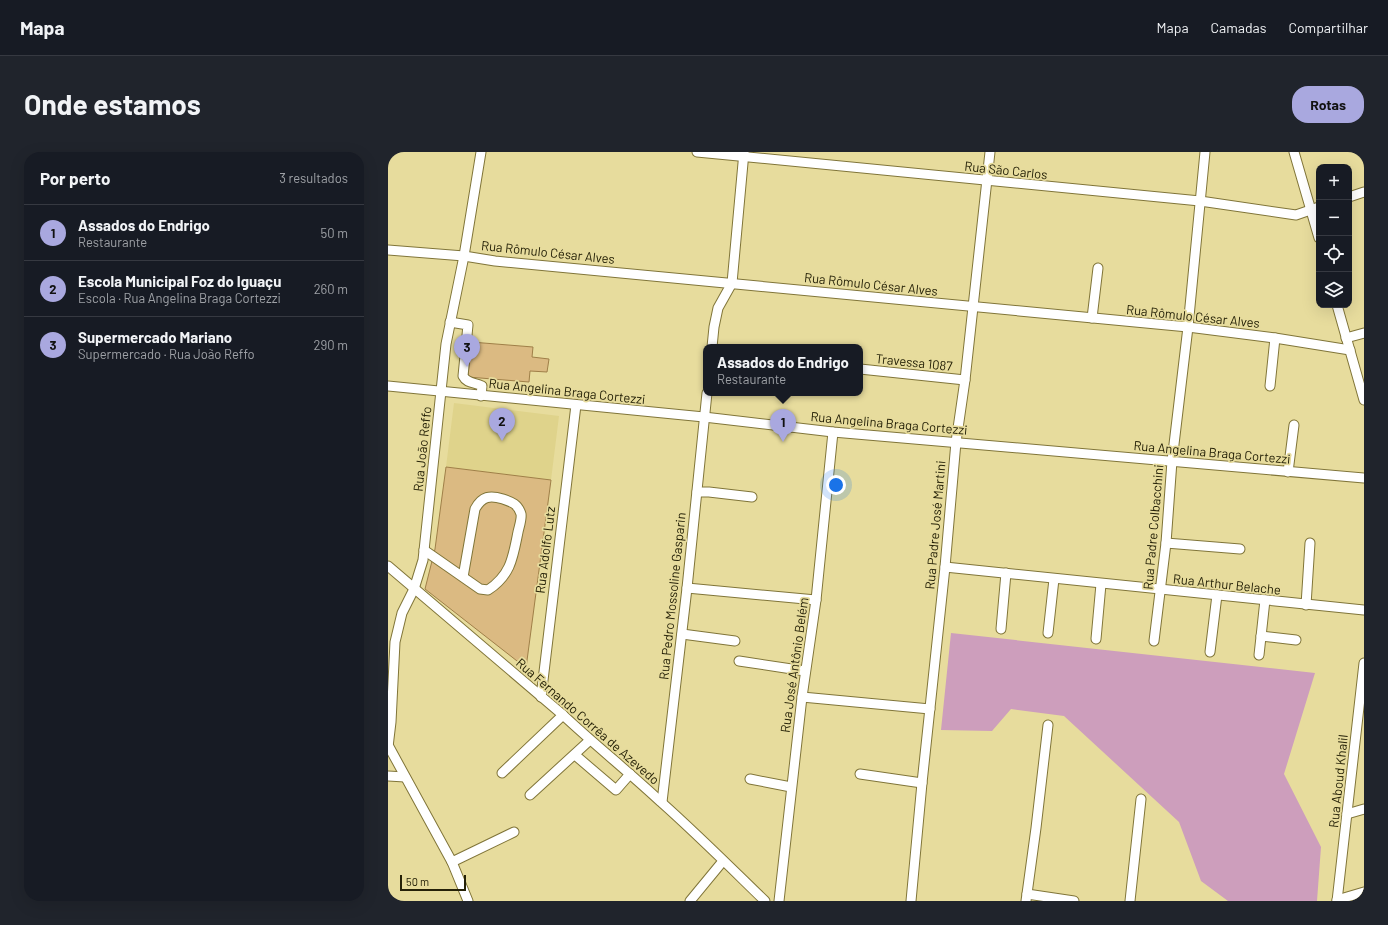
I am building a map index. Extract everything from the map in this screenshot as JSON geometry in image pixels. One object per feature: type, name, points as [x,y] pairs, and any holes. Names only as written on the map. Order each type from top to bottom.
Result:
[{"type":"street","name":"Rua João Reffo","points":[[388,746],[391,722],[392,642],[402,612],[414,589],[423,560],[446,344],[464,256],[481,152]]},
{"type":"street","name":"Rua São Carlos","points":[[697,152],[744,154],[986,181],[1200,201],[1296,215],[1315,208]]},
{"type":"street","name":"Rua Padre José Martini","points":[[910,901],[945,567],[956,442],[974,307],[990,152]]},
{"type":"street","name":"Rua Padre Colbacchini","points":[[1154,641],[1166,543],[1172,461],[1188,327],[1205,152]]},
{"type":"street","points":[[1294,152],[1315,208],[1319,236]]},
{"type":"street","points":[[712,344],[718,308],[732,283],[744,154]]},
{"type":"street","points":[[1352,196],[1364,192]]},
{"type":"street","name":"Rua Rômulo César Alves","points":[[388,250],[464,256],[494,261],[1188,327],[1275,338],[1350,350]]},
{"type":"street","points":[[1092,318],[1098,268]]},
{"type":"street","points":[[1338,308],[1364,400]]},
{"type":"street","points":[[450,322],[468,325],[463,376],[468,382],[482,386],[481,396]]},
{"type":"street","points":[[1346,338],[1364,333]]},
{"type":"street","points":[[1270,386],[1275,338]]},
{"type":"street","name":"Travessa 1087","points":[[863,369],[965,380]]},
{"type":"street","name":"Rua Angelina Braga Cortezzi","points":[[388,386],[704,417],[833,432],[1364,478]]},
{"type":"street","name":"Rua Pedro Mossoline Gasparin","points":[[662,802],[682,634],[707,396]]},
{"type":"street","name":"Rua Adolfo Lutz","points":[[541,697],[576,405]]},
{"type":"street","points":[[1288,472],[1294,425]]},
{"type":"street","name":"Rua José Antônio Belém","points":[[779,901],[805,671],[816,600],[833,432]]},
{"type":"street","points":[[697,492],[752,497]]},
{"type":"street","points":[[424,550],[480,589],[488,590],[506,574],[513,558],[522,516],[514,502],[494,496],[486,497],[478,502],[475,509],[463,577]]},
{"type":"street","points":[[1166,543],[1240,549]]},
{"type":"street","points":[[1306,605],[1310,543]]},
{"type":"street","name":"Rua Fernando Corrêa de Azevedo","points":[[388,566],[563,715],[662,802],[765,901]]},
{"type":"street","name":"Rua Arthur Belache","points":[[945,567],[1364,610]]},
{"type":"street","points":[[1001,629],[1006,573]]},
{"type":"street","points":[[1048,633],[1054,579]]},
{"type":"street","points":[[1096,639],[1101,584]]},
{"type":"street","points":[[687,588],[816,600]]},
{"type":"street","points":[[1210,652],[1217,595]]},
{"type":"street","points":[[1259,655],[1265,600]]},
{"type":"street","points":[[682,634],[735,641]]},
{"type":"street","points":[[1261,636],[1296,640]]},
{"type":"street","points":[[739,661],[805,671]]},
{"type":"street","name":"Rua Aboud Khalil","points":[[1337,901],[1364,663]]},
{"type":"street","points":[[802,697],[930,709]]},
{"type":"street","points":[[502,773],[563,715]]},
{"type":"street","points":[[1048,725],[1027,898],[1074,901]]},
{"type":"street","points":[[530,795],[590,740]]},
{"type":"street","points":[[388,746],[452,862],[468,901]]},
{"type":"street","points":[[575,755],[616,790],[630,774]]},
{"type":"street","points":[[860,774],[922,783]]},
{"type":"street","points":[[388,776],[405,777]]},
{"type":"street","points":[[750,779],[792,787]]},
{"type":"street","points":[[1130,901],[1141,799]]},
{"type":"street","points":[[1347,814],[1364,809]]},
{"type":"street","points":[[452,862],[514,832]]},
{"type":"street","points":[[690,901],[723,861]]},
{"type":"street","points":[[1337,901],[1363,895]]},
{"type":"shaded area","points":[[454,403],[559,416],[551,480],[446,467]]},
{"type":"shaded area","points":[[951,633],[1315,673],[1284,774],[1321,847],[1317,901],[1228,901],[1201,881],[1179,822],[1064,716],[1011,709],[992,731],[941,730]]},
{"type":"building","points":[[471,342],[533,347],[532,357],[549,359],[547,372],[530,371],[529,382],[468,377]]},
{"type":"building","points":[[446,467],[551,480],[526,668],[425,589],[435,549]]},
{"type":"place","name":"Supermercado Mariano","points":[[467,367]]},
{"type":"place","name":"Escola Municipal Foz do Iguaçu","points":[[502,441]]},
{"type":"place","name":"Assados do Endrigo","points":[[783,442]]}]
